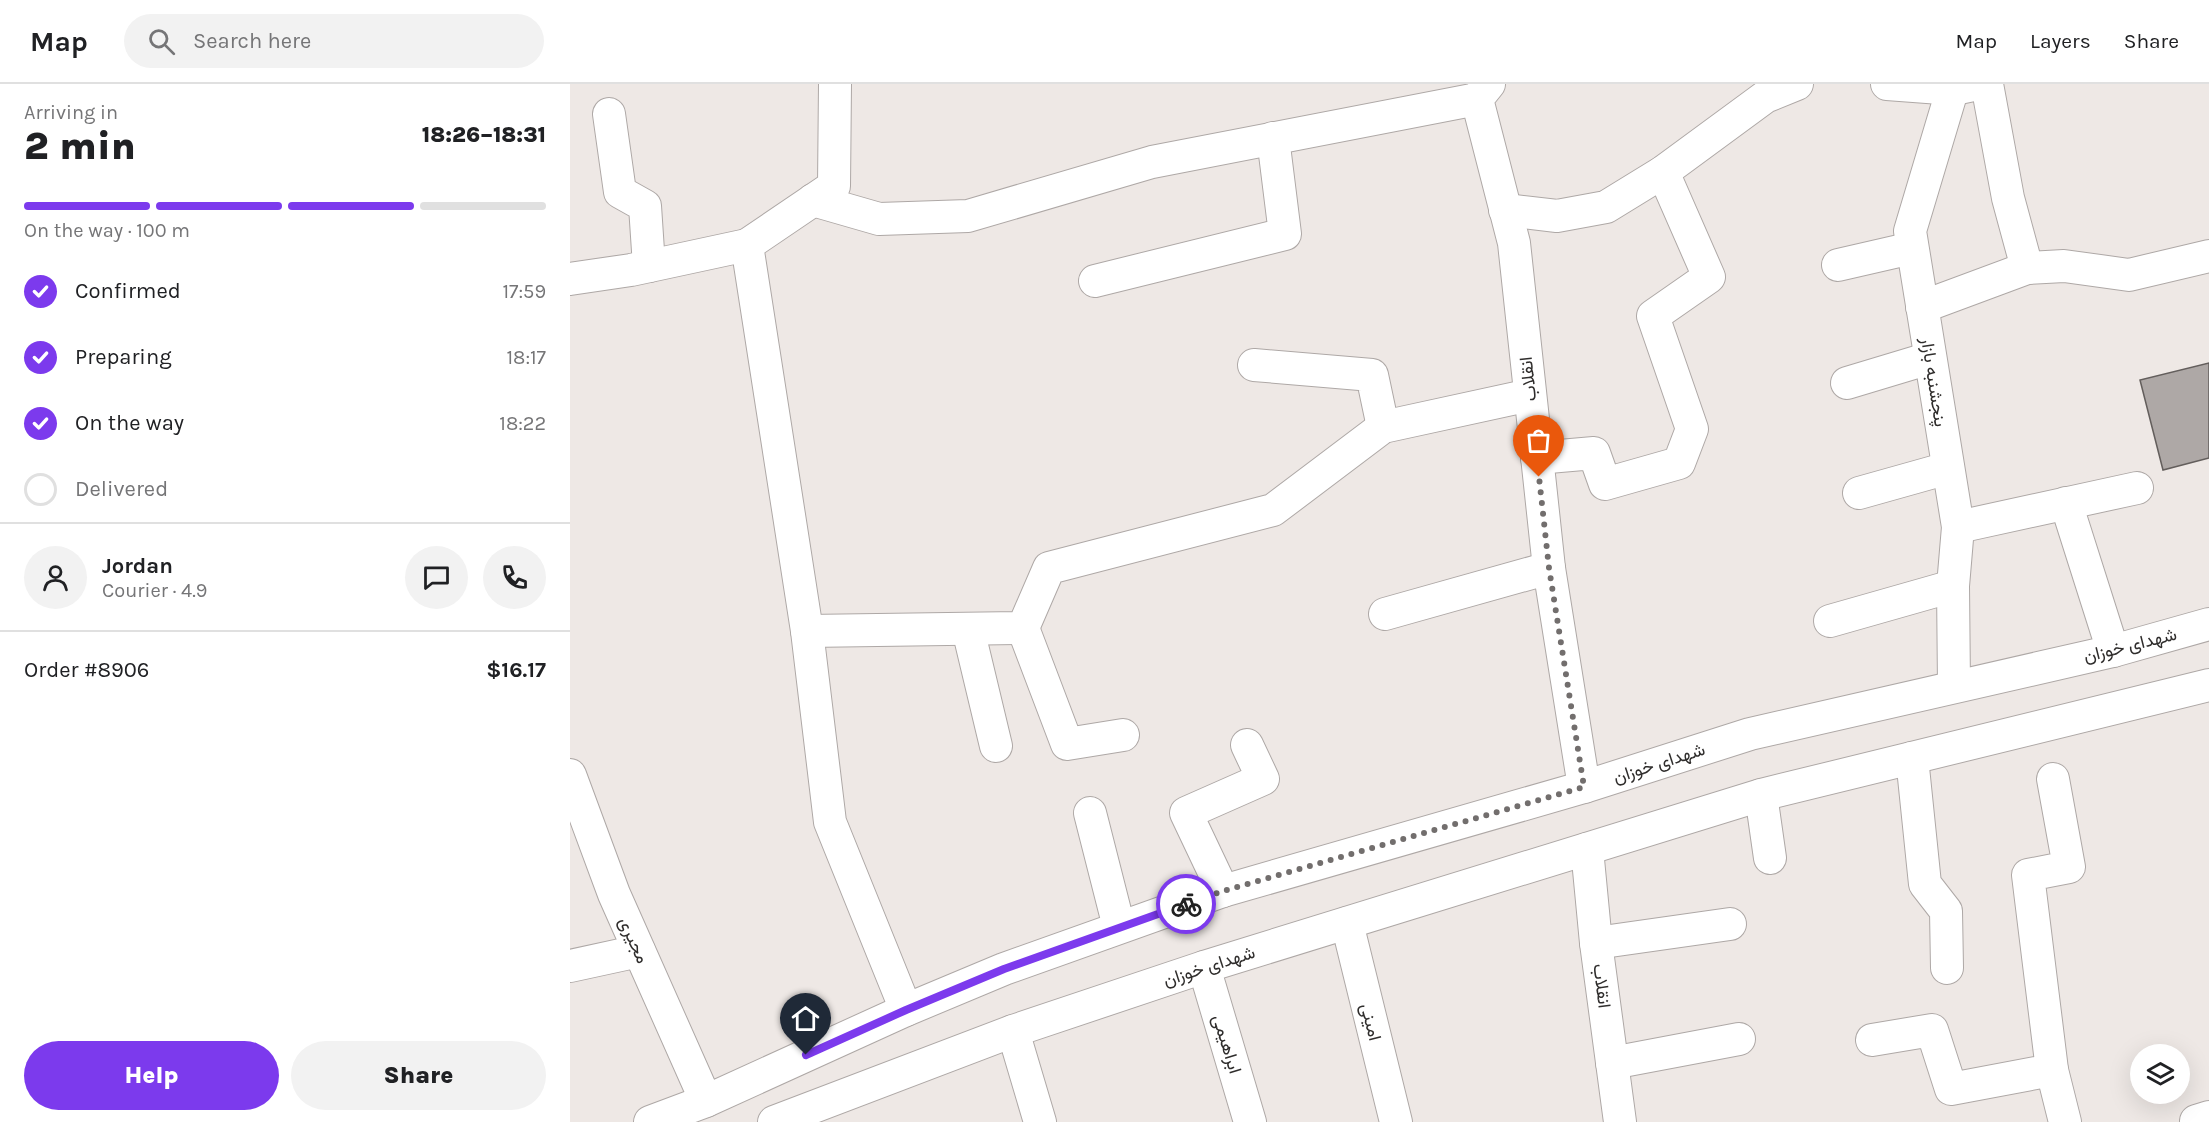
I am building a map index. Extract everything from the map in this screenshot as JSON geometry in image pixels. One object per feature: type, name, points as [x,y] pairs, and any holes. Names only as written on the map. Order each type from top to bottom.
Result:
[{"type":"street","points":[[570,279],[649,266],[747,245],[834,186],[835,84]]},
{"type":"street","points":[[1505,210],[1557,216],[1606,207],[1663,172],[1765,97],[1797,84]]},
{"type":"street","points":[[1887,84],[1963,86]]},
{"type":"street","points":[[1987,84],[2008,198],[2027,268]]},
{"type":"street","name":"پنجشنبه بازار","points":[[1954,686],[1953,586],[1958,527],[1910,231],[1963,86]]},
{"type":"street","points":[[813,200],[879,219],[968,216],[1152,162],[1483,92]]},
{"type":"street","name":"انقلاب","points":[[1483,92],[1505,210],[1514,243],[1549,568],[1584,787]]},
{"type":"street","points":[[609,114],[620,192],[645,206],[649,266]]},
{"type":"street","points":[[1095,281],[1285,234],[1273,138]]},
{"type":"street","points":[[1537,458],[1594,453],[1605,484],[1679,463],[1692,429],[1653,316],[1709,277],[1663,172]]},
{"type":"street","points":[[747,245],[807,631],[830,822],[906,1010]]},
{"type":"street","points":[[1838,265],[1912,248]]},
{"type":"street","points":[[1922,307],[2027,268],[2064,266],[2129,275],[2209,256]]},
{"type":"street","points":[[1847,383],[1930,358]]},
{"type":"street","points":[[1254,365],[1372,375],[1383,427]]},
{"type":"street","points":[[1123,735],[1067,744],[1023,628],[1049,568],[1273,510],[1383,427],[1530,395]]},
{"type":"street","points":[[1859,493],[1948,468]]},
{"type":"street","points":[[1958,527],[2137,488]]},
{"type":"street","points":[[2066,503],[2113,651]]},
{"type":"street","points":[[1385,614],[1549,568]]},
{"type":"street","points":[[1830,621],[1953,586]]},
{"type":"street","name":"شهدای خوزان","points":[[650,1122],[706,1101],[906,1010],[1004,969],[1223,891],[1584,787],[1750,735],[2113,651],[2209,624]]},
{"type":"street","points":[[807,631],[1023,628]]},
{"type":"street","points":[[968,629],[996,746]]},
{"type":"street","name":"شهدای خوزان","points":[[774,1122],[838,1111],[1013,1031],[1204,967],[1761,795],[2209,685]]},
{"type":"street","points":[[1223,891],[1186,813],[1263,779],[1247,745]]},
{"type":"street","points":[[1912,758],[1925,884],[1946,912],[1947,968]]},
{"type":"street","points":[[2053,779],[2069,867],[2028,875],[2052,1070],[2065,1122]]},
{"type":"street","name":"مجیری","points":[[573,794],[614,894],[706,1101]]},
{"type":"street","points":[[1761,795],[1770,858]]},
{"type":"street","points":[[1090,813],[1119,927]]},
{"type":"street","name":"انقلاب","points":[[1587,849],[1596,943],[1620,1122]]},
{"type":"street","name":"امینی","points":[[1347,923],[1396,1122]]},
{"type":"street","points":[[1596,943],[1730,924]]},
{"type":"street","points":[[570,966],[639,951]]},
{"type":"street","name":"ابراهیمی","points":[[1204,967],[1250,1122]]},
{"type":"street","points":[[1872,1040],[1932,1030],[1951,1089],[2052,1070]]},
{"type":"street","points":[[1013,1031],[1040,1122]]},
{"type":"street","points":[[1612,1063],[1739,1039]]},
{"type":"building","points":[[2209,363],[2209,458],[2163,470],[2140,380]]},
{"type":"way so far","points":[[1186,904],[1223,891],[1584,787],[1549,568],[1539,477]]},
{"type":"route","points":[[806,1055],[1004,969],[1186,904]]}]
